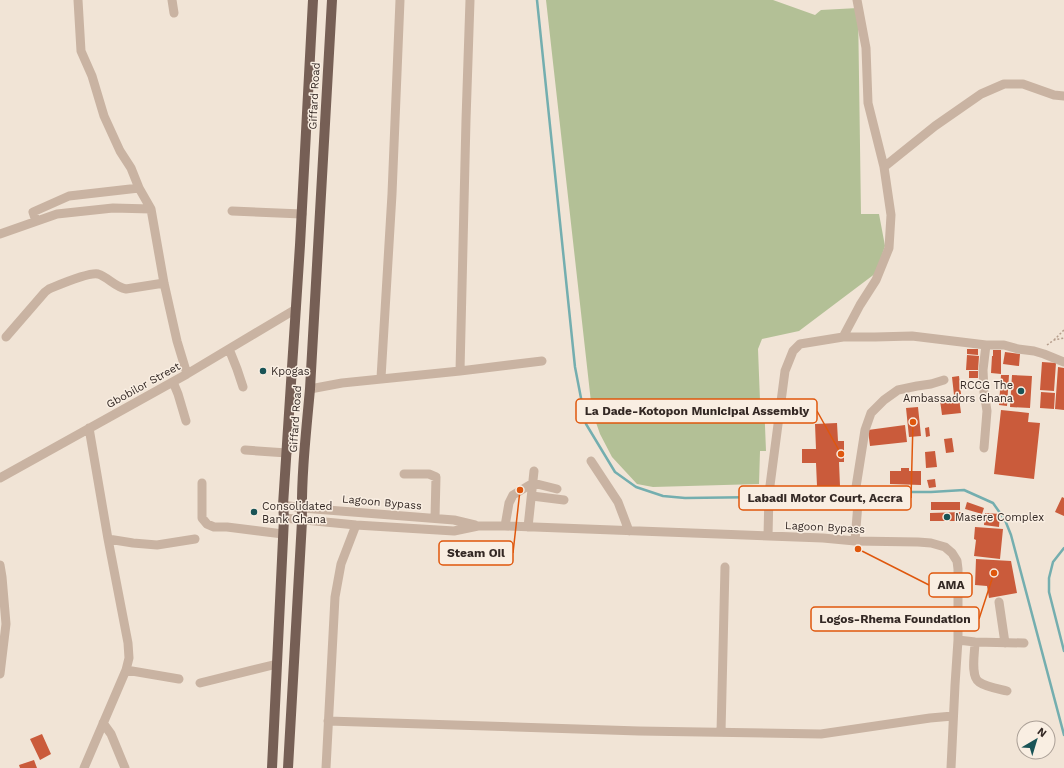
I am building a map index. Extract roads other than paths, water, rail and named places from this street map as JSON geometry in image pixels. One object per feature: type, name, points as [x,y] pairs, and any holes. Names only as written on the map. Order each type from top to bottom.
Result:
[{"type":"main road","name":"Giffard Road","points":[[272,768],[284,518],[283,505],[302,214],[313,0]]},
{"type":"main road","name":"Giffard Road","points":[[288,768],[332,0]]},
{"type":"street","points":[[78,0],[81,51],[92,76],[104,116],[120,151],[131,168],[139,188],[151,209],[164,283],[177,341],[187,374]]},
{"type":"street","points":[[172,0],[174,13]]},
{"type":"street","points":[[381,378],[392,194],[400,0]]},
{"type":"street","points":[[460,371],[470,0]]},
{"type":"street","points":[[843,337],[860,305],[876,280],[889,248],[891,215],[884,167],[868,103],[866,48],[857,0]]},
{"type":"street","points":[[884,167],[935,126],[981,94],[1004,84],[1023,84],[1054,95],[1064,96]]},
{"type":"street","points":[[36,221],[33,212],[69,196],[139,188]]},
{"type":"street","points":[[0,234],[57,214],[114,208],[151,209]]},
{"type":"street","points":[[232,211],[302,214]]},
{"type":"street","points":[[6,337],[49,289],[90,274],[98,274],[121,288],[126,289],[164,283]]},
{"type":"street","name":"Gbobilor Street","points":[[0,478],[173,382],[296,309]]},
{"type":"street","points":[[768,536],[769,497],[785,371],[793,351],[800,344],[843,337],[875,338],[912,336],[986,345],[1004,345],[1034,351],[1064,362]]},
{"type":"street","points":[[984,448],[987,411],[983,370],[986,345]]},
{"type":"street","points":[[229,349],[243,387]]},
{"type":"street","points":[[310,389],[381,378],[460,371],[542,361]]},
{"type":"street","points":[[855,541],[858,503],[856,487],[865,430],[871,413],[884,400],[898,390],[944,380]]},
{"type":"street","points":[[173,382],[186,421]]},
{"type":"street","points":[[84,768],[126,670],[129,658],[128,643],[89,428]]},
{"type":"street","points":[[245,450],[287,453]]},
{"type":"street","points":[[591,461],[618,502],[629,531]]},
{"type":"street","points":[[528,527],[534,471]]},
{"type":"street","points":[[404,474],[429,474],[436,477],[436,518]]},
{"type":"street","points":[[202,483],[202,518],[207,524],[214,527],[227,527],[283,534]]},
{"type":"street","points":[[505,526],[509,503],[513,495],[533,483],[557,489]]},
{"type":"street","points":[[532,496],[564,500]]},
{"type":"street","name":"Lagoon Bypass","points":[[283,505],[302,508],[436,518],[454,520],[478,526]]},
{"type":"street","name":"Lagoon Bypass","points":[[284,518],[302,521],[454,531],[478,526],[505,526],[823,538],[855,541],[918,542],[931,543],[945,547],[952,553],[957,561],[958,569],[958,640],[951,768]]},
{"type":"street","points":[[326,768],[334,597],[341,564],[356,525]]},
{"type":"street","points":[[108,539],[157,545],[195,539]]},
{"type":"street","points":[[0,565],[6,624],[0,674]]},
{"type":"street","points":[[721,732],[725,567]]},
{"type":"street","points":[[999,602],[1005,643]]},
{"type":"street","points":[[958,640],[975,642],[1024,643]]},
{"type":"street","points":[[975,642],[975,678],[980,683],[1007,691]]},
{"type":"street","points":[[200,683],[277,664]]},
{"type":"street","points":[[126,670],[179,678]]},
{"type":"street","points":[[328,722],[639,731],[821,734],[953,716]]},
{"type":"street","points":[[104,722],[111,734],[125,768]]},
{"type":"waterway","points":[[537,0],[575,367],[586,424],[615,472],[636,487],[663,496],[685,498],[855,495]]},
{"type":"waterway","points":[[860,494],[874,492],[931,492],[964,490],[993,503],[1005,520],[1011,535],[1064,735]]},
{"type":"waterway","points":[[1064,548],[1053,562],[1049,578],[1049,592],[1064,651]]},
{"type":"place","name":"Kpogas","points":[[263,371]]},
{"type":"place","name":"RCCG The Ambassadors Ghana","points":[[1021,391]]},
{"type":"place","name":"Labadi Motor Court, Accra","points":[[913,422]]},
{"type":"place","name":"La Dade-Kotopon Municipal Assembly","points":[[841,454]]},
{"type":"place","name":"Steam Oil","points":[[520,490]]},
{"type":"place","name":"Consolidated Bank Ghana","points":[[254,512]]},
{"type":"place","name":"Masere Complex","points":[[947,517]]},
{"type":"place","name":"AMA","points":[[858,549]]},
{"type":"place","name":"Logos-Rhema Foundation","points":[[994,573]]}]
